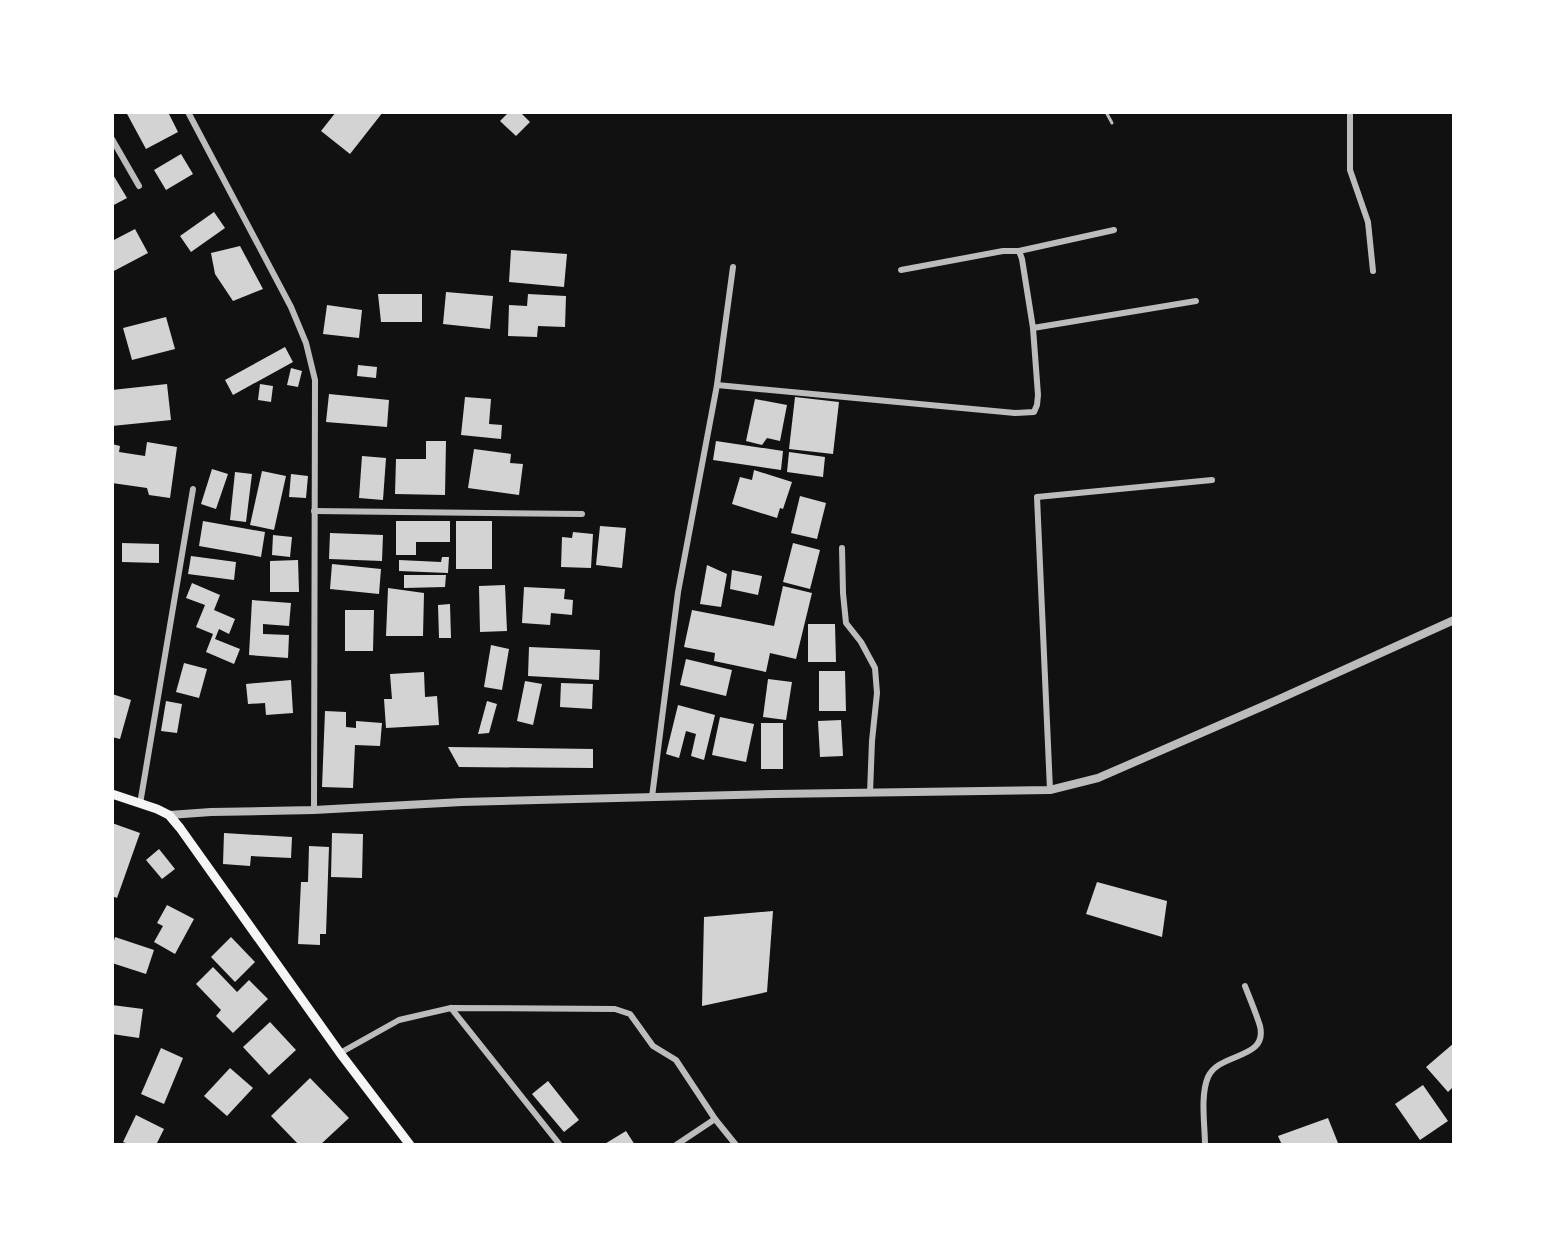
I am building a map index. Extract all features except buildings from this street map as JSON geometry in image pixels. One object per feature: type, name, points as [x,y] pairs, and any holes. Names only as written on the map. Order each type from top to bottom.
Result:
[{"type":"main road","points":[[112,794],[169,815],[410,1145]]},
{"type":"street","points":[[188,112],[291,307],[306,343],[315,380],[314,810]]},
{"type":"street","points":[[1350,112],[1350,170],[1368,222],[1373,271]]},
{"type":"street","points":[[112,139],[139,186]]},
{"type":"street","points":[[901,270],[1003,251],[1019,251],[1114,230]]},
{"type":"street","points":[[717,385],[1015,413],[1034,412],[1038,395],[1033,328],[1019,251]]},
{"type":"street","points":[[652,797],[678,592],[717,385],[733,267]]},
{"type":"street","points":[[1033,328],[1196,301]]},
{"type":"street","points":[[1050,790],[1037,497],[1212,480]]},
{"type":"street","points":[[140,804],[193,489]]},
{"type":"street","points":[[314,511],[582,514]]},
{"type":"street","points":[[842,548],[846,623],[875,668],[877,693],[870,793]]},
{"type":"street","points":[[169,815],[462,802],[1050,790],[1098,778],[1454,620]]},
{"type":"street","points":[[1205,1145],[1203,1095],[1209,1075],[1220,1063],[1252,1050],[1261,1038],[1245,986]]},
{"type":"street","points":[[340,1053],[399,1020],[451,1008],[615,1009],[630,1014],[653,1046],[676,1060],[736,1145]]},
{"type":"street","points":[[451,1008],[560,1145]]},
{"type":"street","points":[[676,1145],[715,1119]]},
{"type":"lane","points":[[1106,112],[1112,123]]}]
